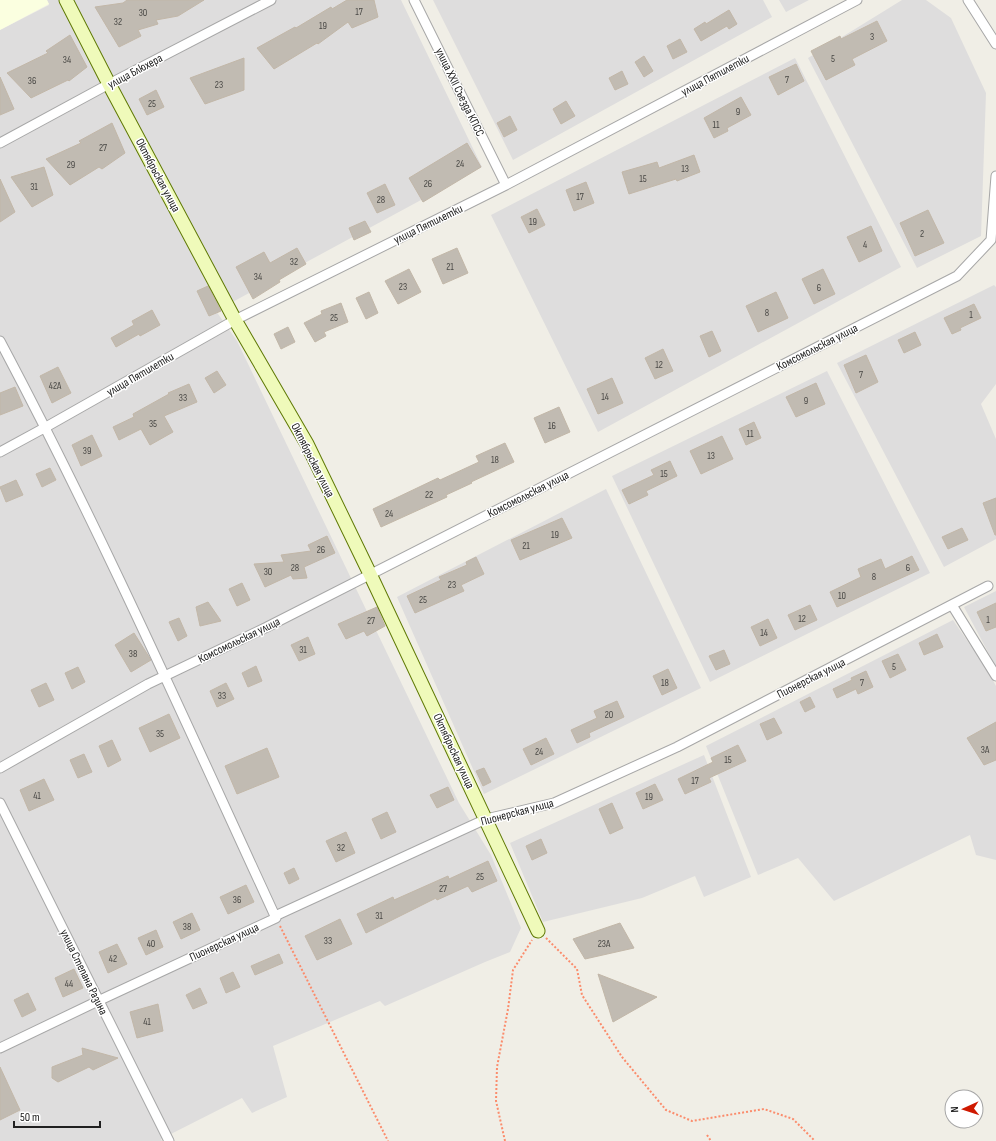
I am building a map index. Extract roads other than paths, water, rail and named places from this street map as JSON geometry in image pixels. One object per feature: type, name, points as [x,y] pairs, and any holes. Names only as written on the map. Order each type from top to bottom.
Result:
[{"type":"street","name":"Октябрьская улица","points":[[66,0],[109,84],[235,320],[306,444],[370,574],[538,931]]},
{"type":"street","name":"улица Блюхера","points":[[0,143],[109,84],[271,0]]},
{"type":"street","name":"улица XXII Съезда КПСС","points":[[414,0],[506,185]]},
{"type":"street","name":"улица Пятилетки","points":[[0,452],[46,428],[235,320],[506,185],[857,0]]},
{"type":"street","points":[[968,0],[996,44]]},
{"type":"street","name":"Комсомольская улица","points":[[0,768],[164,676],[267,627],[957,276],[991,240],[996,176]]},
{"type":"street","points":[[0,341],[46,428],[164,676],[275,917]]},
{"type":"street","name":"Пионерская улица","points":[[0,1048],[486,818],[554,803],[677,747],[988,586]]},
{"type":"street","points":[[952,605],[996,676]]},
{"type":"street","name":"улица Степана Разина","points":[[0,802],[169,1141]]}]
